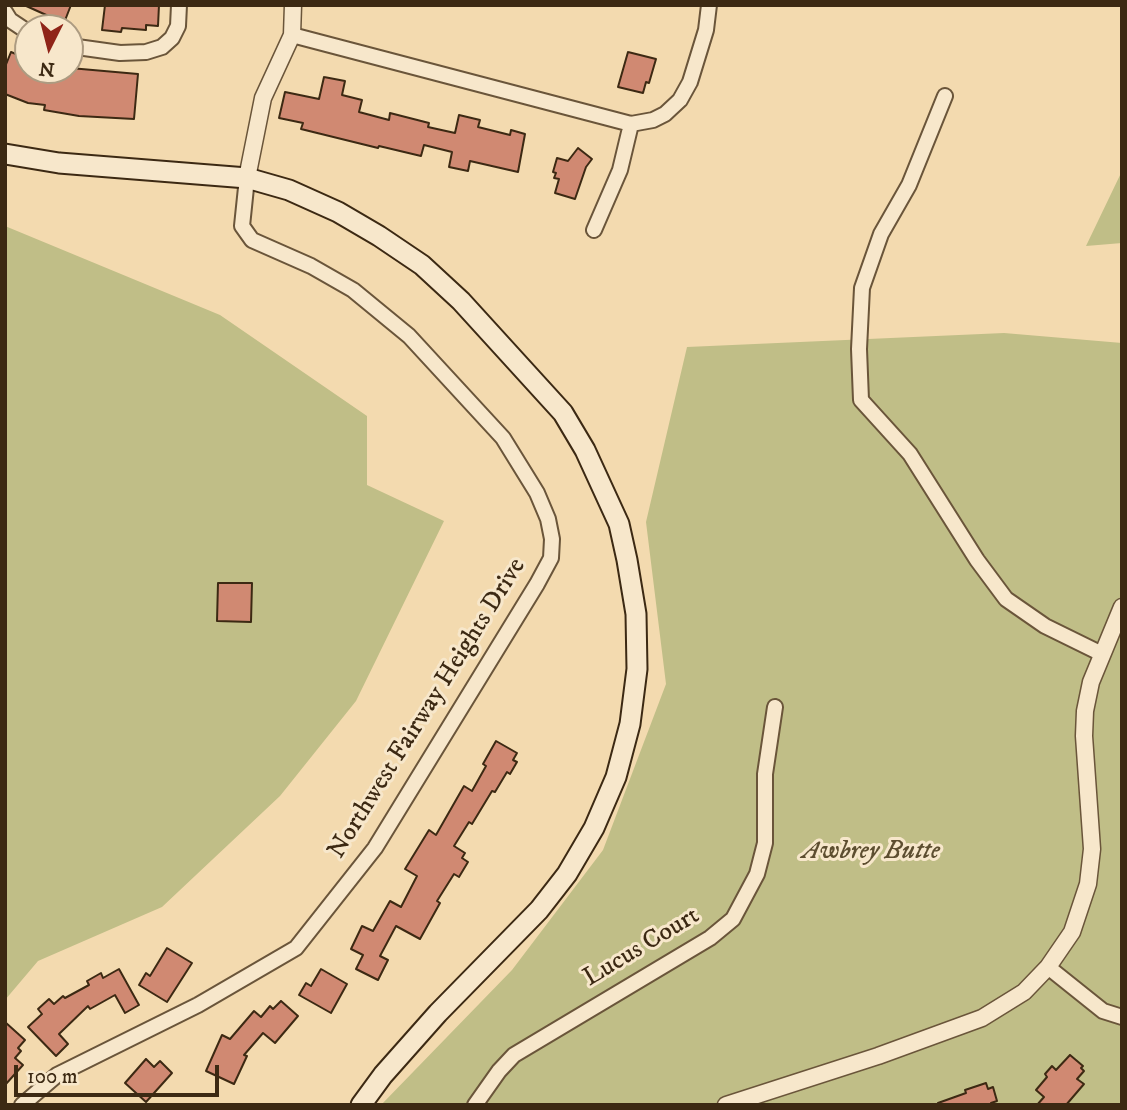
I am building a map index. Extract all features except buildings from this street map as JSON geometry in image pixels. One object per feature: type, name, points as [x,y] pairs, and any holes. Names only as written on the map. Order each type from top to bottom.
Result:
[{"type":"main road","points":[[5,154],[59,163],[247,178],[289,190],[338,212],[379,236],[422,265],[461,301],[563,413],[591,463],[619,524],[635,614],[637,668],[629,724],[616,777],[594,828],[567,874],[539,910],[438,1013],[383,1075],[361,1105]]},
{"type":"street","points":[[84,49],[120,53],[146,52],[162,47],[172,38],[178,26],[179,5]]},
{"type":"street","points":[[247,178],[263,98],[292,35],[293,5]]},
{"type":"street","points":[[292,35],[631,124],[653,120],[665,114],[680,100],[690,82],[706,30],[709,5]]},
{"type":"street","points":[[945,96],[909,185],[881,234],[862,288],[859,349],[861,400],[910,454],[977,560],[1006,600],[1045,626],[1102,654]]},
{"type":"street","points":[[594,230],[620,170],[631,124]]},
{"type":"street","name":"Northwest Fairway Heights Drive","points":[[22,1105],[57,1076],[198,1005],[296,948],[375,848],[551,558],[552,539],[548,519],[537,493],[503,438],[409,336],[353,290],[311,266],[252,240],[242,226],[247,178]]},
{"type":"street","points":[[726,1105],[878,1056],[982,1018],[1024,992],[1048,967],[1072,932],[1091,866],[1085,711],[1091,682],[1122,607]]},
{"type":"street","name":"Lucus Court","points":[[475,1105],[514,1055],[710,938],[733,919],[757,874],[765,844],[765,774],[775,707]]},
{"type":"street","points":[[1048,967],[1103,1010],[1122,1017]]},
{"type":"green space","points":[[1122,171],[1122,243],[1086,246]]},
{"type":"green space","points":[[5,226],[220,315],[367,416],[367,485],[444,521],[356,701],[280,796],[162,907],[38,961],[5,1000]]},
{"type":"green space","name":"Awbrey Butte","points":[[1004,333],[1122,343],[1122,1105],[381,1105],[512,970],[603,850],[666,684],[646,522],[687,347]]}]
